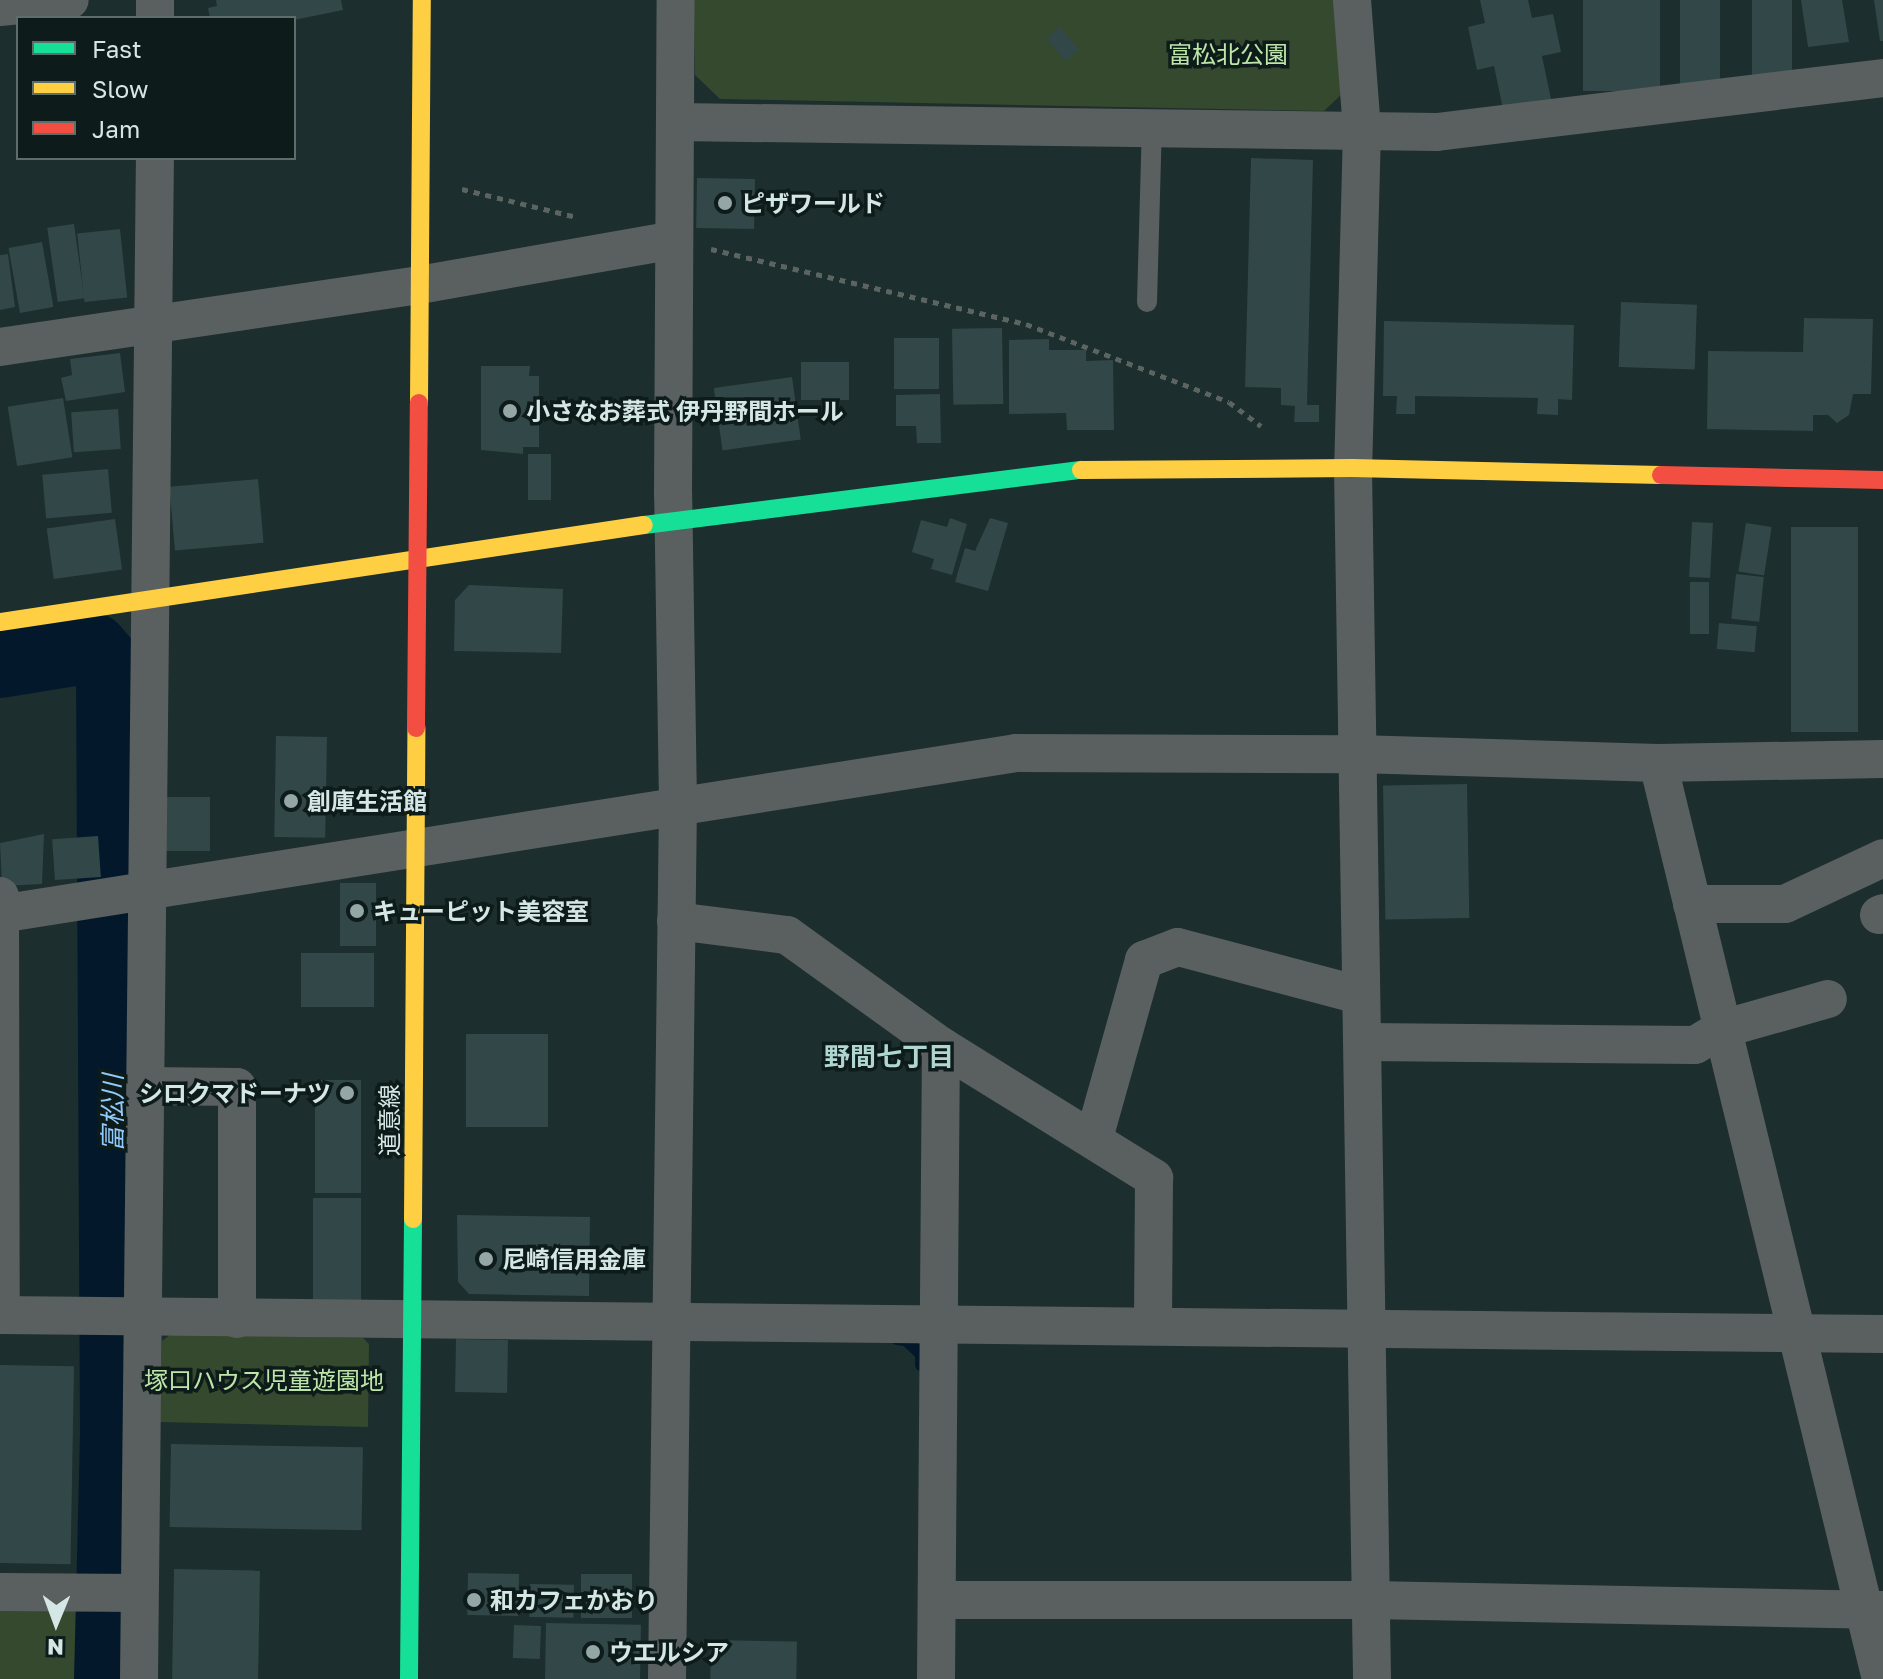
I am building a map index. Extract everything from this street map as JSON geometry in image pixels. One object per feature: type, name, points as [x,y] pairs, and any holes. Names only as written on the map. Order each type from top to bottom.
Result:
[{"type":"street","points":[[0,7],[70,0]]},
{"type":"street","name":"道意線","points":[[409,1679],[422,0]]},
{"type":"street","points":[[667,1679],[668,1321],[678,803],[673,521],[676,0]]},
{"type":"street","points":[[1352,0],[1362,130],[1353,468],[1360,995],[1365,1042],[1372,1679]]},
{"type":"street","points":[[677,122],[1437,132],[1883,78]]},
{"type":"street","points":[[139,1679],[118,1593],[125,1318],[146,1086],[126,893],[149,600],[155,160]]},
{"type":"street","points":[[0,347],[419,285],[673,240]]},
{"type":"street","points":[[0,622],[673,521],[1052,470],[1353,468],[1883,480]]},
{"type":"street","points":[[1883,759],[1658,763],[1357,754],[1016,753],[678,803],[414,849],[126,893],[1,908],[1,1315],[938,1325],[1153,1323],[1883,1334]]},
{"type":"street","points":[[1658,763],[1795,1333],[1873,1610],[1881,1679]]},
{"type":"street","points":[[1692,904],[1785,904],[1883,858]]},
{"type":"street","points":[[676,921],[787,935],[941,1046],[1154,1178],[1153,1323]]},
{"type":"street","points":[[1094,1138],[1144,960],[1178,947],[1360,995]]},
{"type":"street","points":[[1365,1042],[1695,1045],[1722,1029],[1828,999]]},
{"type":"street","points":[[936,1679],[941,1046]]},
{"type":"street","points":[[146,1086],[237,1087],[237,1319]]},
{"type":"street","points":[[0,1592],[118,1593]]},
{"type":"street","points":[[937,1600],[1371,1600],[1873,1610]]},
{"type":"lane","points":[[1147,302],[1152,126]]},
{"type":"path","points":[[457,188],[580,218]]},
{"type":"path","points":[[673,240],[1026,324],[1229,402],[1265,429]]},
{"type":"green space","name":"富松北公園","points":[[694,0],[1337,0],[1344,92],[1324,111],[720,99],[695,75]]},
{"type":"green space","name":"塚口ハウス児童遊園地","points":[[171,1334],[363,1338],[369,1344],[368,1427],[160,1422],[162,1341]]},
{"type":"green space","points":[[0,1609],[99,1611],[98,1679],[0,1679]]},
{"type":"building","points":[[216,0],[341,0],[343,10],[296,20],[296,16],[210,16],[208,8],[217,6]]},
{"type":"building","points":[[1480,0],[1528,0],[1532,18],[1553,14],[1561,52],[1542,56],[1552,104],[1504,114],[1494,66],[1477,70],[1468,27],[1485,23]]},
{"type":"building","points":[[1583,0],[1660,0],[1660,91],[1583,91]]},
{"type":"building","points":[[1680,0],[1720,0],[1720,88],[1680,88]]},
{"type":"building","points":[[1752,0],[1792,0],[1792,78],[1752,78]]},
{"type":"building","points":[[1801,0],[1842,0],[1849,42],[1808,47]]},
{"type":"building","points":[[1874,0],[1883,0],[1883,41],[1880,41]]},
{"type":"building","points":[[1060,27],[1079,49],[1065,61],[1046,39]]},
{"type":"building","points":[[1251,158],[1313,160],[1307,405],[1319,405],[1319,422],[1294,422],[1295,406],[1281,405],[1281,388],[1245,387]]},
{"type":"building","points":[[697,178],[755,179],[754,229],[696,228]]},
{"type":"building","points":[[74,224],[84,298],[58,302],[47,228]]},
{"type":"building","points":[[120,229],[127,298],[84,302],[77,233]]},
{"type":"building","points":[[42,242],[53,307],[20,313],[9,248]]},
{"type":"building","points":[[8,254],[15,307],[0,310],[0,255]]},
{"type":"building","points":[[1621,302],[1697,305],[1695,370],[1619,367]]},
{"type":"building","points":[[1804,318],[1873,319],[1871,394],[1853,394],[1849,415],[1837,423],[1828,415],[1813,415],[1813,431],[1707,429],[1708,351],[1803,352]]},
{"type":"building","points":[[1384,321],[1574,325],[1572,400],[1558,399],[1558,415],[1537,414],[1538,398],[1415,396],[1415,414],[1396,414],[1397,396],[1383,396]]},
{"type":"building","points":[[1002,328],[1003,404],[953,405],[952,329]]},
{"type":"building","points":[[894,338],[939,338],[939,389],[894,389]]},
{"type":"building","points":[[1049,339],[1049,350],[1086,350],[1086,361],[1113,360],[1114,430],[1067,430],[1066,413],[1009,414],[1009,340]]},
{"type":"building","points":[[120,353],[125,392],[66,401],[61,378],[72,375],[70,359]]},
{"type":"building","points":[[801,362],[849,362],[849,400],[801,400]]},
{"type":"building","name":"小さなお葬式 伊丹野間ホール","points":[[481,366],[530,366],[529,376],[539,376],[539,447],[523,447],[523,454],[481,450]]},
{"type":"building","points":[[792,377],[801,439],[723,450],[714,388]]},
{"type":"building","points":[[940,394],[941,443],[917,443],[916,426],[896,426],[896,395]]},
{"type":"building","points":[[63,398],[72,457],[17,466],[8,407]]},
{"type":"building","points":[[118,409],[121,449],[74,452],[71,412]]},
{"type":"building","points":[[528,454],[551,454],[551,500],[528,500]]},
{"type":"building","points":[[108,469],[112,513],[46,519],[42,475]]},
{"type":"building","points":[[258,479],[264,543],[175,551],[169,487]]},
{"type":"building","points":[[950,518],[967,524],[952,575],[931,569],[934,559],[912,552],[921,520],[947,527]]},
{"type":"building","points":[[990,518],[1008,523],[988,591],[955,582],[965,548],[975,551]]},
{"type":"building","points":[[115,519],[122,570],[54,579],[47,529]]},
{"type":"building","points":[[1692,522],[1713,523],[1710,578],[1689,577]]},
{"type":"building","points":[[1746,523],[1772,527],[1764,575],[1738,571]]},
{"type":"building","points":[[1791,527],[1858,527],[1858,732],[1791,732]]},
{"type":"building","points":[[1736,574],[1764,577],[1759,622],[1731,619]]},
{"type":"building","points":[[1690,582],[1709,582],[1709,634],[1690,634]]},
{"type":"building","points":[[469,585],[563,589],[561,653],[454,651],[455,600]]},
{"type":"building","points":[[1719,623],[1757,626],[1755,652],[1717,649]]},
{"type":"building","points":[[276,736],[327,737],[325,838],[274,837]]},
{"type":"building","points":[[1467,784],[1469,918],[1385,919],[1383,785]]},
{"type":"building","points":[[164,797],[210,797],[210,851],[164,851]]},
{"type":"building","points":[[44,834],[42,884],[2,886],[0,843]]},
{"type":"building","points":[[98,836],[101,877],[55,880],[52,839]]},
{"type":"building","points":[[340,883],[376,883],[376,946],[340,946]]},
{"type":"building","points":[[301,953],[374,953],[374,1007],[301,1007]]},
{"type":"building","points":[[466,1034],[548,1034],[548,1127],[466,1127]]},
{"type":"building","points":[[315,1080],[361,1080],[361,1193],[315,1193]]},
{"type":"building","points":[[313,1198],[361,1198],[361,1304],[313,1304]]},
{"type":"building","points":[[457,1215],[590,1217],[589,1296],[469,1294],[458,1282]]},
{"type":"building","points":[[456,1339],[508,1340],[507,1393],[455,1392]]},
{"type":"building","points":[[0,1365],[74,1366],[71,1564],[0,1563]]},
{"type":"building","points":[[171,1444],[363,1447],[362,1530],[170,1527]]},
{"type":"building","points":[[174,1569],[260,1571],[258,1679],[172,1679]]},
{"type":"building","points":[[468,1573],[519,1574],[518,1616],[467,1615]]},
{"type":"building","points":[[581,1574],[632,1574],[632,1618],[581,1618]]},
{"type":"building","points":[[530,1584],[574,1585],[573,1618],[529,1617]]},
{"type":"building","name":"ウエルシア","points":[[546,1623],[641,1625],[640,1679],[545,1679]]},
{"type":"building","points":[[514,1625],[541,1626],[540,1659],[513,1658]]},
{"type":"building","points":[[711,1640],[797,1642],[796,1679],[710,1679]]},
{"type":"waterway","name":"富松川","points":[[0,663],[93,648],[111,669],[115,1434],[109,1679]]},
{"type":"waterway","points":[[897,1339],[906,1340],[921,1354],[921,1365]]},
{"type":"traffic: fast","points":[[644,525],[1081,470]]},
{"type":"traffic: fast","points":[[409,1679],[413,1219]]},
{"type":"traffic: slow","points":[[419,403],[422,0]]},
{"type":"traffic: slow","points":[[1081,470],[1352,468],[1661,475]]},
{"type":"traffic: slow","points":[[0,622],[644,525]]},
{"type":"traffic: slow","points":[[413,1219],[416,728]]},
{"type":"traffic: jam","points":[[416,728],[419,403]]},
{"type":"traffic: jam","points":[[1661,475],[1883,480]]},
{"type":"place","name":"ピザワールド","points":[[725,203]]},
{"type":"place","name":"小さなお葬式 伊丹野間ホール","points":[[510,411]]},
{"type":"place","name":"創庫生活館","points":[[291,801]]},
{"type":"place","name":"キューピット美容室","points":[[357,911]]},
{"type":"place","name":"シロクマドーナツ","points":[[347,1093]]},
{"type":"place","name":"尼崎信用金庫","points":[[486,1259]]},
{"type":"place","name":"和カフェかおり","points":[[474,1600]]},
{"type":"place","name":"ウエルシア","points":[[593,1652]]},
{"type":"district","name":"野間七丁目","points":[[889,1057]]}]
